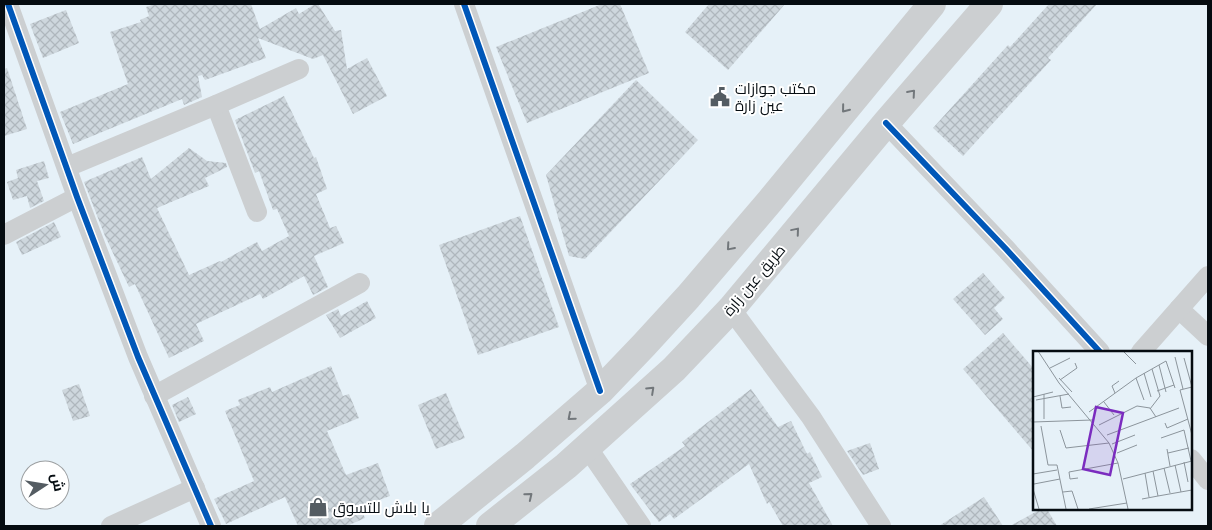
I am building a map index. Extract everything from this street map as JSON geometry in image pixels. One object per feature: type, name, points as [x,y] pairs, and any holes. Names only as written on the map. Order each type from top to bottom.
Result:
[{"type":"main road","points":[[438,526],[525,456],[600,391],[682,304],[770,201],[932,4]]},
{"type":"main road","name":"طريق عين زارة","points":[[490,526],[559,472],[674,369],[731,309],[886,123],[989,4]]},
{"type":"street","points":[[8,4],[77,197],[138,357],[211,526]]},
{"type":"street","points":[[464,4],[600,391]]},
{"type":"street","points":[[67,166],[299,69]]},
{"type":"street","points":[[216,105],[257,212]]},
{"type":"street","points":[[886,123],[1006,249],[1099,351]]},
{"type":"street","points":[[4,235],[77,197]]},
{"type":"street","points":[[1142,351],[1208,276]]},
{"type":"street","points":[[154,396],[360,283]]},
{"type":"street","points":[[731,309],[811,417],[881,526]]},
{"type":"street","points":[[1179,309],[1208,336]]},
{"type":"street","points":[[588,447],[641,526]]},
{"type":"street","points":[[1192,460],[1208,480]]},
{"type":"street","points":[[111,526],[194,488]]},
{"type":"building","points":[[155,4],[251,4],[260,29],[296,8],[299,14],[318,4],[335,31],[341,30],[347,69],[367,58],[387,96],[353,114],[323,55],[313,59],[258,38],[266,58],[205,80],[202,75],[198,76],[202,97],[184,105],[182,99],[73,144],[60,112],[128,84],[110,32],[141,22],[140,20],[149,16],[146,7]]},
{"type":"building","points":[[602,4],[620,4],[649,73],[527,123],[496,47]]},
{"type":"building","points":[[709,4],[785,4],[728,70],[685,32]]},
{"type":"building","points":[[1049,4],[1097,4],[1048,58],[1051,60],[963,156],[933,128],[1008,45],[1010,47]]},
{"type":"building","points":[[66,10],[79,43],[43,58],[30,24]]},
{"type":"building","points":[[7,68],[27,129],[4,136],[4,69]]},
{"type":"building","points":[[636,80],[698,140],[585,259],[569,256],[546,175]]},
{"type":"building","points":[[284,96],[314,158],[316,157],[327,189],[316,194],[330,228],[336,226],[344,243],[314,256],[328,287],[313,295],[304,276],[263,299],[260,294],[196,324],[204,341],[169,358],[135,284],[129,287],[105,236],[84,182],[142,157],[151,179],[189,148],[207,161],[226,163],[227,167],[205,178],[209,186],[157,208],[189,275],[221,262],[257,242],[262,251],[289,236],[277,209],[273,210],[259,171],[255,173],[235,120]]},
{"type":"building","points":[[44,161],[49,178],[37,181],[44,201],[30,208],[27,196],[13,200],[7,182],[18,178],[16,170]]},
{"type":"building","points":[[520,216],[559,327],[478,355],[439,245]]},
{"type":"building","points":[[54,222],[61,237],[22,255],[16,242]]},
{"type":"building","points":[[983,273],[1005,298],[994,308],[1003,319],[985,335],[953,299]]},
{"type":"building","points":[[367,301],[376,318],[340,338],[326,315],[338,309],[341,316]]},
{"type":"building","points":[[1003,333],[1033,368],[1033,451],[963,369]]},
{"type":"building","points":[[331,366],[343,396],[349,394],[359,418],[327,431],[346,475],[378,463],[390,496],[360,507],[365,518],[347,526],[298,526],[285,497],[226,524],[214,499],[254,481],[225,411],[240,405],[238,400],[270,387],[272,392]]},
{"type":"building","points":[[79,384],[90,416],[73,421],[62,390]]},
{"type":"building","points":[[751,389],[778,427],[791,421],[807,454],[810,452],[822,477],[809,483],[833,526],[783,526],[769,502],[767,504],[749,464],[674,519],[670,514],[659,522],[630,484],[685,446],[682,442]]},
{"type":"building","points":[[446,393],[465,438],[436,449],[418,405]]},
{"type":"building","points":[[188,397],[196,414],[179,422],[172,405]]},
{"type":"building","points":[[870,443],[879,469],[863,475],[847,451]]},
{"type":"building","points":[[984,497],[1003,526],[939,526]]},
{"type":"building","points":[[1039,510],[1048,510],[1057,526],[1010,526]]},
{"type":"cycle path","points":[[8,4],[77,197],[138,357],[211,526]]},
{"type":"cycle path","points":[[464,4],[600,391]]},
{"type":"cycle path","points":[[886,123],[1006,249],[1099,351]]},
{"type":"place","name":"مكتب جوازات عين زارة","points":[[720,97]]},
{"type":"place","name":"يا بلاش للتسوق","points":[[318,507]]}]
